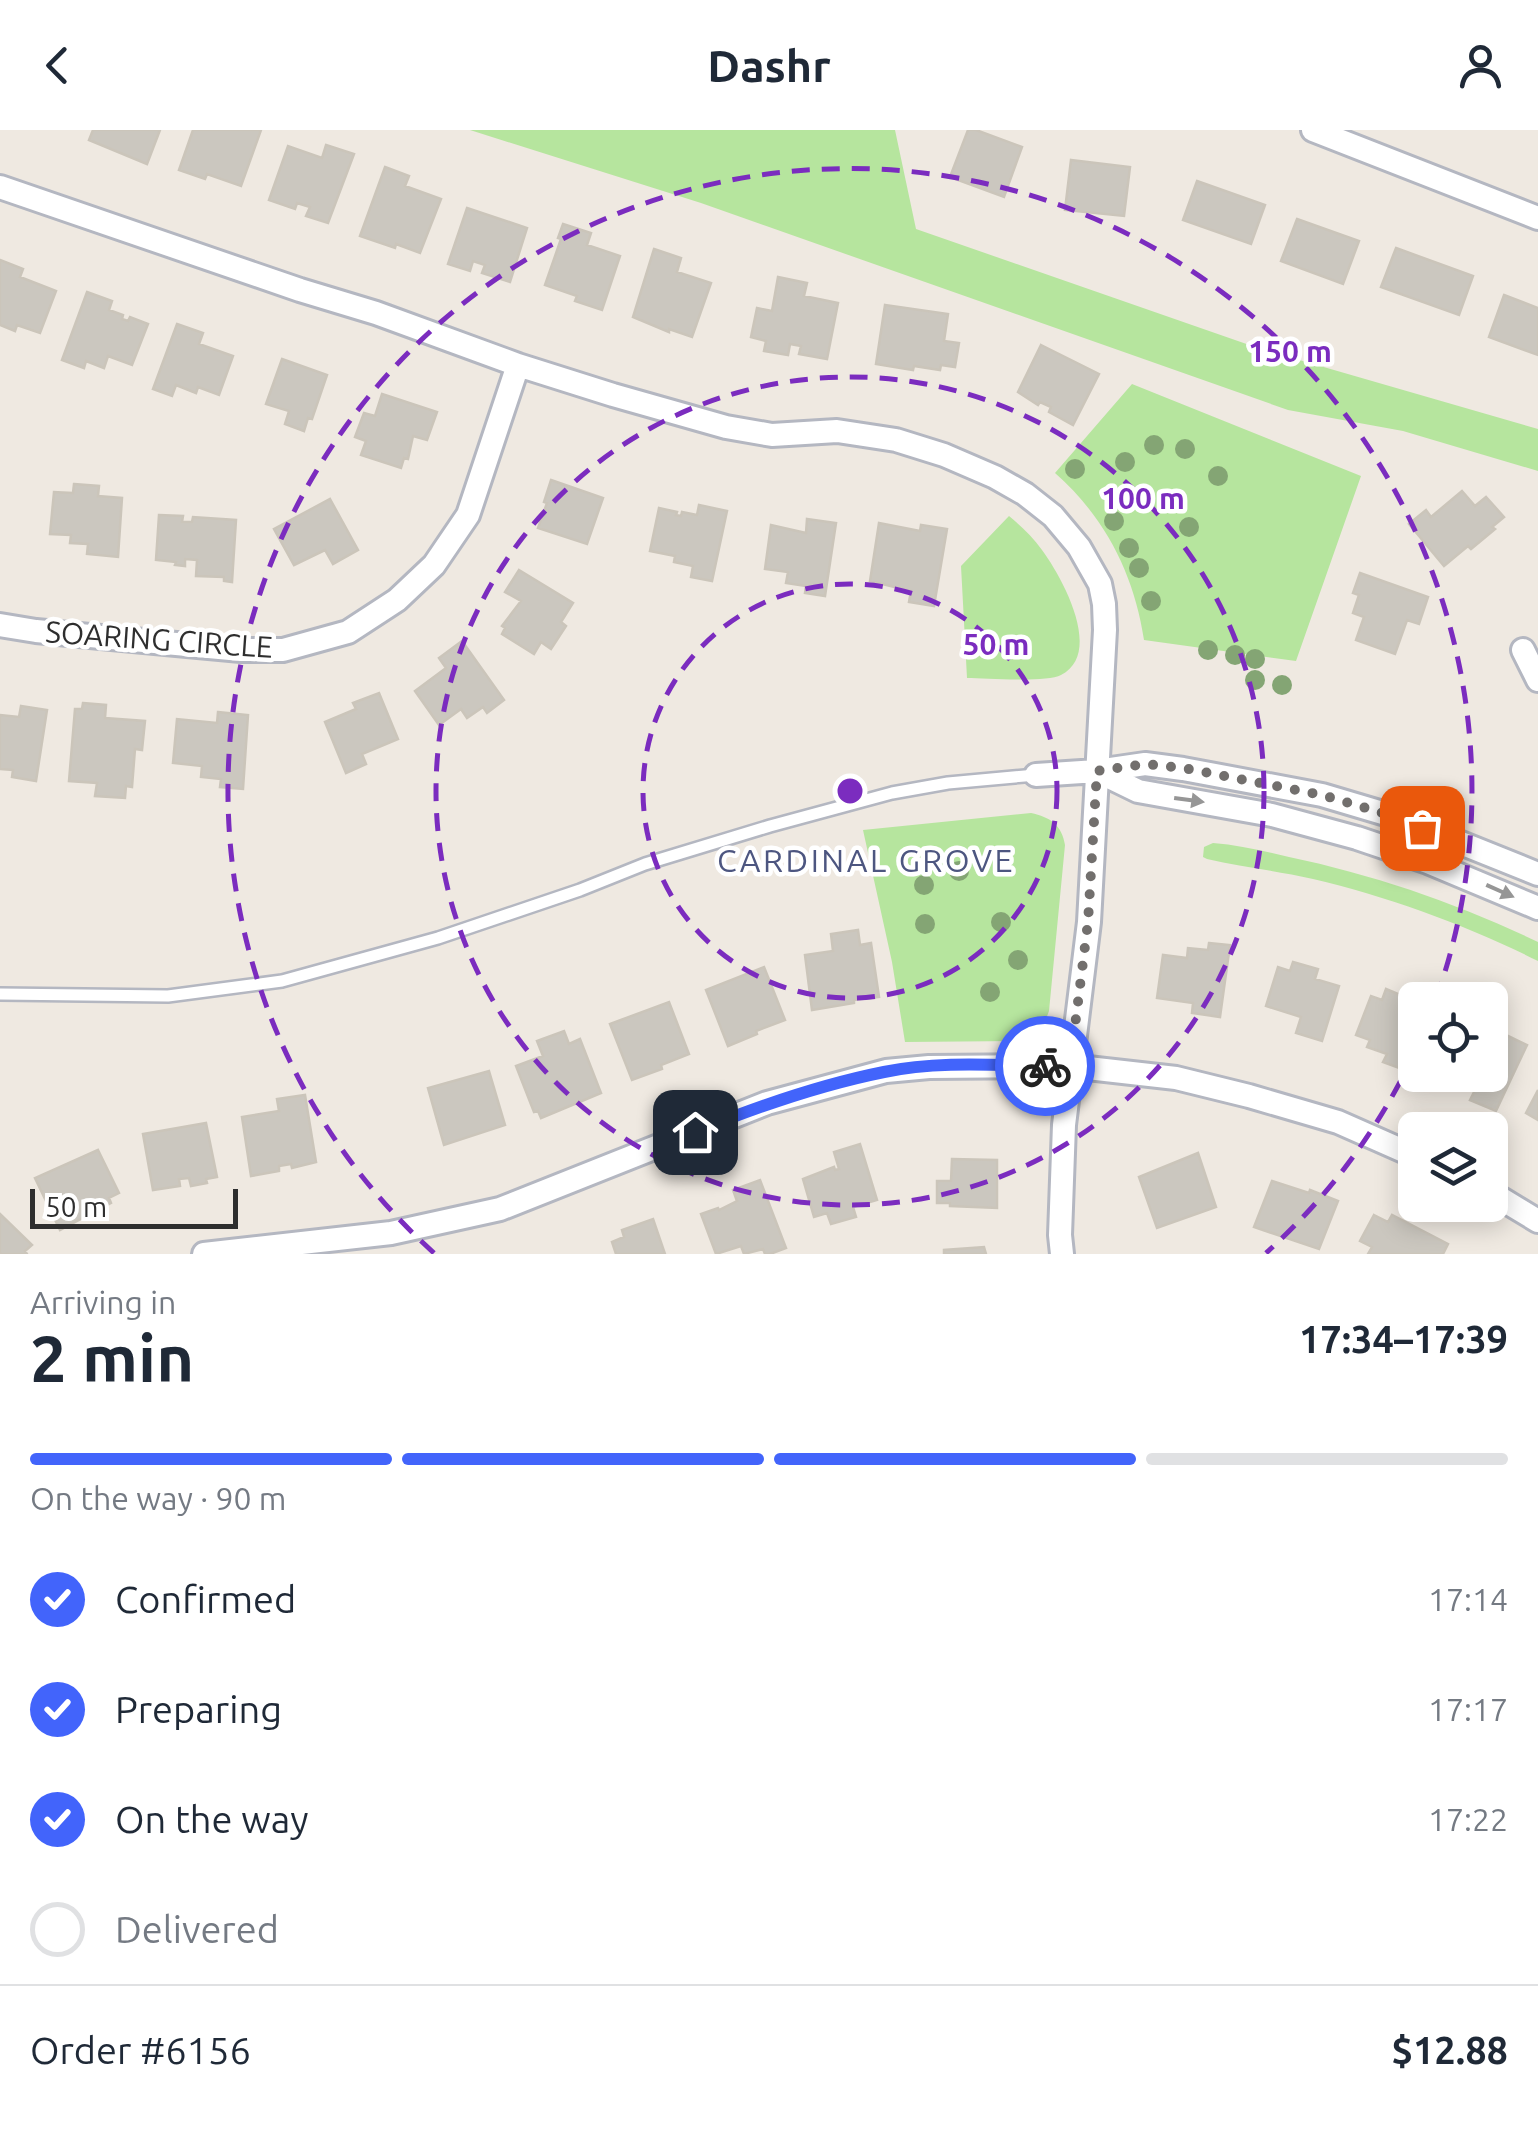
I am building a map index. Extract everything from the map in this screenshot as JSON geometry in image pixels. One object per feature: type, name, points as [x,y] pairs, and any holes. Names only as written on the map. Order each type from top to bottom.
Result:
[{"type":"street","points":[[1312,130],[1538,218]]},
{"type":"street","points":[[0,187],[376,313],[518,365],[726,427],[772,435],[837,431],[896,440],[995,477],[1053,516],[1091,565],[1100,584],[1105,630],[1088,922],[1064,1125],[1062,1254]]},
{"type":"street","name":"SOARING CIRCLE","points":[[0,625],[241,650],[283,650],[348,632],[397,600],[434,565],[468,516],[518,365]]},
{"type":"street","points":[[1523,650],[1538,680]]},
{"type":"street","points":[[1036,775],[1145,764],[1322,795],[1396,817],[1538,874]]},
{"type":"street","points":[[1097,771],[1138,791],[1272,815],[1357,838],[1428,862],[1538,908]]},
{"type":"street","points":[[204,1254],[391,1233],[500,1209],[767,1103],[886,1071],[929,1066],[1070,1066],[1176,1078],[1338,1122],[1398,1148]]},
{"type":"street","points":[[1508,1202],[1538,1220]]},
{"type":"lane","points":[[0,994],[168,996],[282,981],[452,933],[645,864],[892,793],[1036,775]]},
{"type":"green space","points":[[470,130],[895,130],[916,229],[1258,348],[1538,429],[1538,471],[1403,431],[1288,410],[701,203]]},
{"type":"green space","points":[[1132,384],[1361,476],[1296,661],[1144,640],[1133,592],[1114,548],[1089,508],[1055,473]]},
{"type":"green space","points":[[1009,516],[1031,536],[1068,596],[1079,633],[1079,650],[1073,664],[1053,677],[967,678],[961,566]]},
{"type":"green space","points":[[1031,813],[1054,823],[1065,845],[1049,1011],[1043,1026],[1024,1041],[905,1042],[863,830]]},
{"type":"green space","points":[[1213,843],[1321,864],[1447,903],[1538,942],[1538,961],[1456,924],[1371,894],[1203,857],[1204,847]]},
{"type":"building","points":[[93,130],[160,130],[147,164],[89,140]]},
{"type":"building","points":[[193,130],[261,130],[241,186],[207,174],[205,179],[179,170]]},
{"type":"building","points":[[968,130],[1022,147],[1004,197],[950,177]]},
{"type":"building","points":[[326,145],[354,154],[328,223],[306,216],[310,207],[297,203],[295,209],[269,200],[288,146],[322,158]]},
{"type":"building","points":[[1071,160],[1130,167],[1124,216],[1065,210]]},
{"type":"building","points":[[385,167],[409,176],[405,186],[441,199],[420,253],[360,236]]},
{"type":"building","points":[[1197,181],[1265,205],[1251,244],[1183,220]]},
{"type":"building","points":[[467,208],[527,228],[510,282],[482,273],[485,265],[473,261],[470,271],[448,264]]},
{"type":"building","points":[[1297,219],[1359,241],[1343,284],[1281,261]]},
{"type":"building","points":[[563,224],[591,233],[587,245],[620,256],[602,310],[545,285]]},
{"type":"building","points":[[1396,248],[1473,276],[1459,315],[1381,287]]},
{"type":"building","points":[[654,249],[681,258],[677,272],[711,283],[692,337],[633,317]]},
{"type":"building","points":[[0,260],[23,269],[20,277],[56,291],[40,333],[17,325],[15,331],[0,325]]},
{"type":"building","points":[[778,277],[807,283],[804,296],[838,303],[827,359],[799,354],[801,346],[790,344],[788,355],[764,351],[766,341],[751,337],[757,308],[772,311]]},
{"type":"building","points":[[87,292],[112,301],[109,310],[123,315],[122,319],[128,321],[130,317],[148,324],[132,365],[108,356],[104,368],[86,361],[84,368],[62,360]]},
{"type":"building","points":[[1504,295],[1538,308],[1538,355],[1489,337]]},
{"type":"building","points":[[885,305],[948,314],[944,341],[959,343],[955,367],[941,365],[940,370],[914,366],[913,370],[876,364]]},
{"type":"building","points":[[177,324],[203,333],[199,344],[233,356],[219,395],[198,387],[196,393],[176,385],[172,396],[153,389]]},
{"type":"building","points":[[1041,345],[1099,374],[1073,425],[1049,412],[1051,407],[1040,402],[1038,405],[1018,392]]},
{"type":"building","points":[[282,359],[327,375],[304,431],[285,424],[289,411],[266,404]]},
{"type":"building","points":[[382,394],[437,412],[427,440],[413,436],[408,459],[404,458],[401,468],[361,455],[366,441],[355,437],[364,413],[375,416]]},
{"type":"building","points":[[551,480],[603,498],[587,544],[538,528]]},
{"type":"building","points":[[74,484],[99,486],[98,496],[122,498],[118,557],[87,554],[88,544],[70,543],[71,535],[50,534],[54,492],[73,493]]},
{"type":"building","points":[[1462,491],[1475,506],[1486,497],[1504,517],[1471,549],[1468,546],[1444,566],[1409,524],[1426,510],[1431,517]]},
{"type":"building","points":[[330,499],[358,550],[333,564],[325,550],[294,565],[274,529]]},
{"type":"building","points":[[699,505],[727,511],[712,581],[691,577],[693,566],[674,562],[675,556],[650,551],[659,508],[681,516],[682,512],[697,515]]},
{"type":"building","points":[[159,515],[183,516],[182,522],[192,522],[193,517],[236,520],[232,582],[224,581],[224,577],[196,576],[197,560],[185,559],[185,566],[156,560]]},
{"type":"building","points":[[807,519],[836,523],[825,596],[805,593],[806,586],[786,583],[788,572],[765,569],[771,525],[806,533]]},
{"type":"building","points":[[879,523],[920,531],[921,525],[947,529],[934,606],[909,602],[911,591],[870,581]]},
{"type":"building","points":[[519,570],[573,603],[561,622],[566,626],[551,649],[541,642],[534,654],[502,634],[502,626],[521,601],[505,592]]},
{"type":"building","points":[[1360,573],[1428,597],[1419,624],[1407,620],[1395,654],[1356,640],[1364,617],[1353,613],[1359,595],[1353,593]]},
{"type":"building","points":[[462,641],[504,700],[487,713],[483,707],[467,718],[461,709],[439,725],[415,691],[446,668],[439,658]]},
{"type":"building","points":[[379,693],[398,739],[362,754],[366,764],[346,773],[325,722],[356,709],[353,703]]},
{"type":"building","points":[[83,703],[106,705],[105,718],[145,721],[142,750],[135,749],[132,787],[126,786],[125,798],[95,796],[97,783],[69,781],[75,709],[82,709]]},
{"type":"building","points":[[21,706],[47,710],[36,781],[12,777],[13,770],[0,769],[0,715],[19,717]]},
{"type":"building","points":[[218,712],[248,715],[243,789],[220,787],[221,779],[201,777],[202,766],[173,763],[177,719],[217,723]]},
{"type":"building","points":[[858,930],[860,945],[871,943],[879,997],[812,1010],[805,955],[833,951],[831,934]]},
{"type":"building","points":[[1209,943],[1230,945],[1220,1017],[1192,1013],[1193,1003],[1157,998],[1163,955],[1187,958],[1188,948],[1208,950]]},
{"type":"building","points":[[1293,962],[1318,969],[1315,979],[1339,986],[1322,1041],[1296,1033],[1301,1017],[1266,1006],[1278,967],[1290,971]]},
{"type":"building","points":[[764,967],[785,1020],[728,1046],[706,990]]},
{"type":"building","points":[[1386,989],[1398,994],[1398,1068],[1383,1062],[1387,1054],[1367,1047],[1370,1040],[1356,1035],[1371,996],[1382,1000]]},
{"type":"building","points":[[669,1002],[689,1054],[632,1080],[610,1024]]},
{"type":"building","points":[[564,1031],[569,1044],[580,1039],[601,1093],[541,1118],[538,1111],[534,1112],[516,1066],[543,1056],[537,1041]]},
{"type":"building","points":[[1508,1036],[1527,1045],[1508,1085]]},
{"type":"building","points":[[489,1071],[505,1125],[444,1145],[428,1088]]},
{"type":"building","points":[[1538,1090],[1538,1120],[1526,1113]]},
{"type":"building","points":[[1474,1092],[1505,1092],[1496,1111],[1470,1100]]},
{"type":"building","points":[[305,1095],[316,1162],[292,1168],[291,1164],[279,1166],[279,1171],[251,1176],[242,1117],[279,1111],[277,1099]]},
{"type":"building","points":[[206,1123],[217,1177],[191,1186],[189,1178],[179,1179],[180,1186],[153,1190],[143,1134]]},
{"type":"building","points":[[860,1144],[877,1200],[853,1207],[856,1217],[831,1224],[827,1213],[814,1217],[803,1179],[834,1167],[839,1169],[834,1152]]},
{"type":"building","points":[[98,1150],[119,1193],[109,1198],[111,1203],[60,1230],[35,1178]]},
{"type":"building","points":[[1198,1153],[1216,1207],[1157,1228],[1139,1177]]},
{"type":"building","points":[[952,1159],[997,1160],[997,1208],[937,1203],[937,1181],[951,1181]]},
{"type":"building","points":[[760,1180],[786,1248],[770,1254],[763,1249],[744,1254],[741,1246],[716,1254],[701,1214],[737,1201],[733,1190]]},
{"type":"building","points":[[1272,1181],[1338,1201],[1319,1249],[1254,1227]]},
{"type":"building","points":[[0,1214],[32,1245],[25,1251],[27,1254],[0,1254]]},
{"type":"building","points":[[1374,1215],[1388,1222],[1392,1215],[1398,1222],[1406,1222],[1448,1244],[1443,1254],[1368,1254],[1372,1247],[1360,1241]]},
{"type":"building","points":[[653,1219],[665,1254],[616,1254],[612,1242],[624,1237],[622,1230]]},
{"type":"building","points":[[984,1247],[986,1254],[944,1254],[944,1250]]},
{"type":"way so far","points":[[1045,1066],[1070,1066],[1088,922],[1097,771],[1145,764],[1183,768],[1322,795],[1422,828]]},
{"type":"district","name":"CARDINAL GROVE","points":[[866,861]]},
{"type":"route","points":[[695,1132],[767,1103],[886,1071],[929,1066],[1045,1066]]}]
